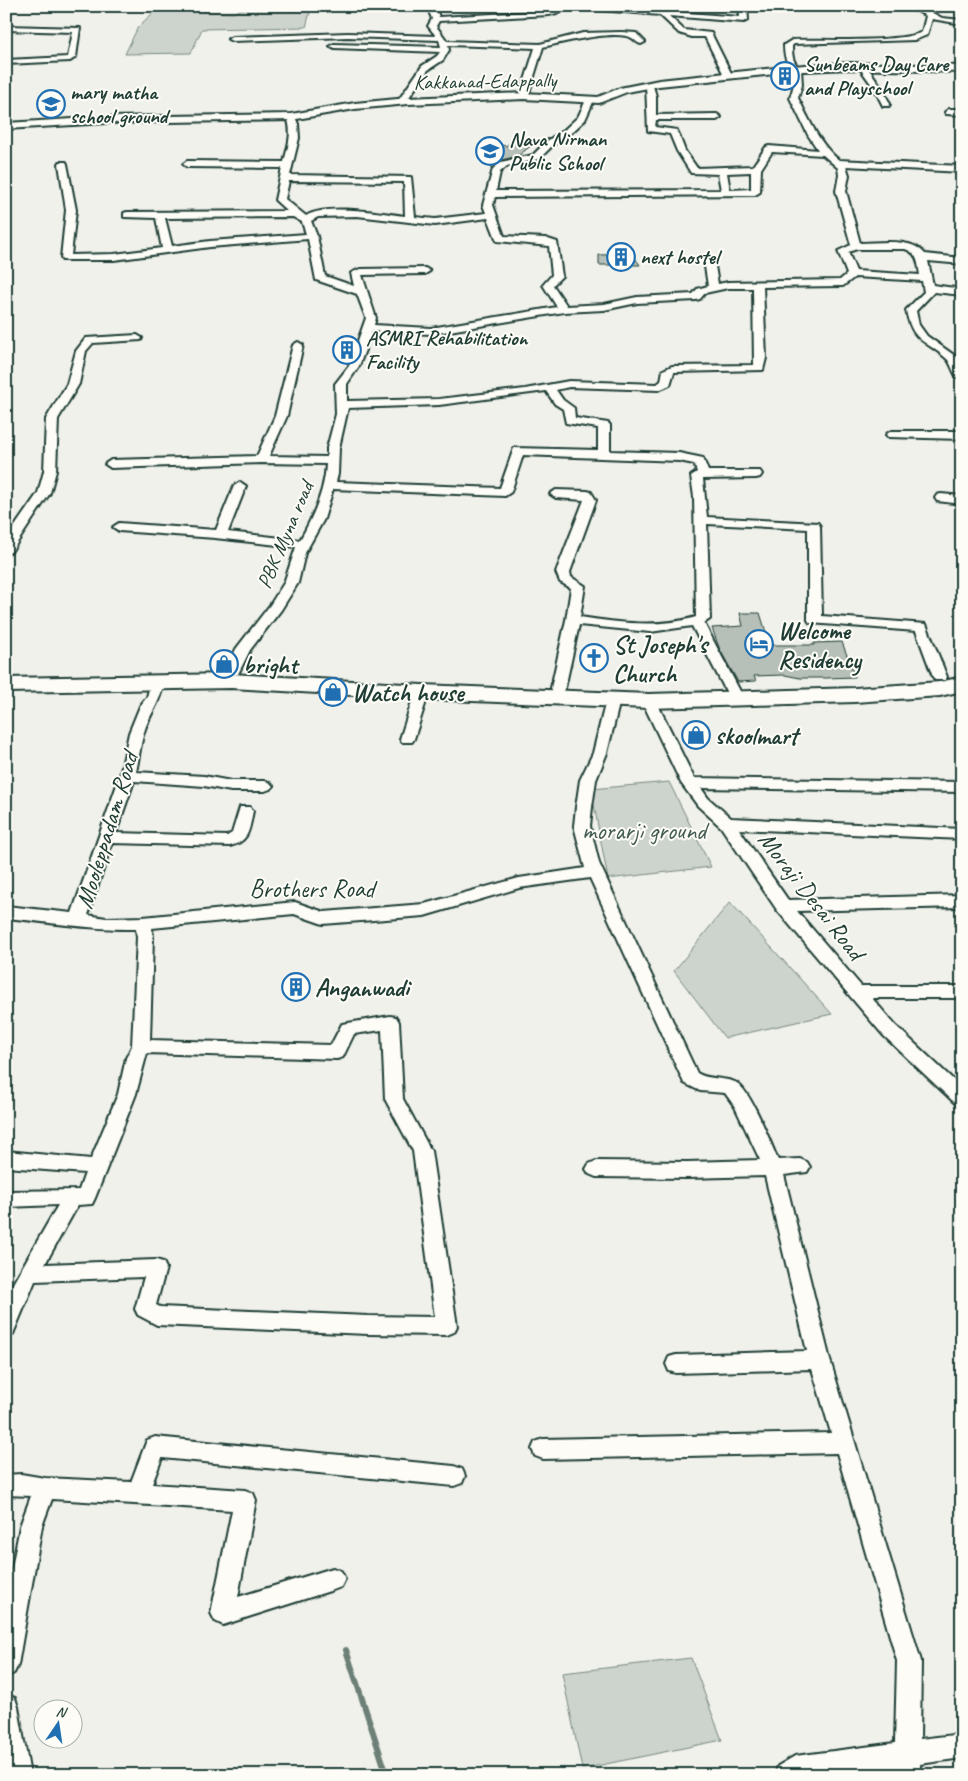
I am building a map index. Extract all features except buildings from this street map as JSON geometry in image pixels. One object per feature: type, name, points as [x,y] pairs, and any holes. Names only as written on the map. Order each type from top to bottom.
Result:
[{"type":"main road","points":[[6,677],[233,671],[311,677],[651,693],[940,689],[962,684]]},
{"type":"main road","points":[[6,685],[156,684],[232,681],[422,692],[649,701],[860,689],[951,678]]},
{"type":"street","points":[[431,6],[436,19]]},
{"type":"street","points":[[436,19],[549,13],[558,10],[559,6]]},
{"type":"street","points":[[600,6],[601,8],[744,20],[743,6]]},
{"type":"street","points":[[887,6],[920,8],[929,17],[946,22],[962,22]]},
{"type":"street","points":[[662,13],[682,33],[689,36],[708,35],[728,75]]},
{"type":"street","points":[[856,246],[841,191],[844,175],[842,168],[825,153],[803,118],[794,98],[798,85],[796,69],[788,58],[788,46],[792,42],[897,39],[922,36],[929,17]]},
{"type":"street","points":[[402,102],[425,68],[440,58],[443,44],[432,26],[436,19]]},
{"type":"street","points":[[6,28],[77,30],[72,58],[70,59],[6,62]]},
{"type":"street","points":[[232,39],[348,35],[443,44]]},
{"type":"street","points":[[334,46],[443,44],[540,46],[584,35],[633,35],[641,42]]},
{"type":"street","points":[[524,96],[540,46]]},
{"type":"street","points":[[863,67],[878,88],[886,104]]},
{"type":"street","name":"Kakkanad-Edappally","points":[[6,126],[106,120],[291,117],[355,106],[524,96],[599,100],[624,90],[649,86],[728,75],[796,69],[863,67],[962,69]]},
{"type":"street","points":[[649,86],[652,96],[651,129],[674,132],[681,151],[694,171],[756,170]]},
{"type":"street","points":[[564,309],[548,285],[557,276],[554,244],[545,241],[500,238],[488,205],[496,171],[504,164],[536,157],[550,143],[567,132],[582,118],[590,100]]},
{"type":"street","points":[[949,112],[962,112]]},
{"type":"street","points":[[291,117],[295,128],[295,141],[280,200],[295,214],[306,220],[312,236],[320,278],[361,292]]},
{"type":"street","points":[[652,118],[717,117]]},
{"type":"street","points":[[490,194],[755,192],[756,170],[769,149],[825,153]]},
{"type":"street","points":[[837,163],[962,169]]},
{"type":"street","points":[[63,164],[71,210],[66,258],[114,257],[210,244],[312,236]]},
{"type":"street","points":[[187,164],[288,164]]},
{"type":"street","points":[[722,171],[726,193]]},
{"type":"street","points":[[285,182],[408,179],[410,220]]},
{"type":"street","points":[[306,220],[316,214],[357,213],[435,222],[492,215]]},
{"type":"street","points":[[127,215],[295,214]]},
{"type":"street","points":[[160,215],[168,251]]},
{"type":"street","points":[[852,274],[843,251],[856,246],[906,246],[916,249],[922,257],[929,293],[911,310],[914,325],[923,338],[953,358],[961,371]]},
{"type":"street","points":[[922,257],[962,260]]},
{"type":"street","points":[[709,260],[714,288]]},
{"type":"street","points":[[361,292],[356,273],[426,271]]},
{"type":"street","points":[[852,274],[927,283],[962,292]]},
{"type":"street","points":[[368,328],[431,331],[564,309],[604,307],[637,300],[696,297],[701,291],[728,286],[843,283],[852,274]]},
{"type":"street","points":[[342,406],[439,402],[569,384],[659,387],[666,384],[667,372],[672,369],[759,368],[761,358],[758,284]]},
{"type":"street","name":"PBK Myna road","points":[[233,671],[243,649],[276,607],[291,583],[299,552],[318,519],[332,474],[333,448],[342,414],[341,384],[354,366],[371,318],[361,292]]},
{"type":"street","points":[[6,549],[44,493],[50,471],[52,419],[73,384],[81,351],[90,340],[137,338]]},
{"type":"street","points":[[262,459],[281,416],[298,345]]},
{"type":"street","points":[[549,388],[559,402],[568,408],[570,421],[604,425],[604,455]]},
{"type":"street","points":[[892,435],[962,435]]},
{"type":"street","points":[[329,485],[505,492],[518,451],[679,457],[698,461],[703,474]]},
{"type":"street","points":[[111,464],[262,459],[333,461]]},
{"type":"street","points":[[573,620],[648,628],[675,627],[703,619],[700,497],[697,476],[703,474],[756,474]]},
{"type":"street","points":[[220,535],[240,486]]},
{"type":"street","points":[[556,494],[587,495],[590,500],[563,572],[564,579],[570,584],[578,586],[573,620],[558,688]]},
{"type":"street","points":[[941,498],[962,500]]},
{"type":"street","points":[[700,520],[814,526],[815,620],[921,627],[951,678]]},
{"type":"street","points":[[119,527],[304,544]]},
{"type":"street","points":[[696,621],[734,693]]},
{"type":"street","name":"Mooleppadam Road","points":[[143,923],[106,924],[78,920],[128,776],[136,734],[147,706],[154,698],[156,684]]},
{"type":"street","points":[[407,739],[422,692]]},
{"type":"street","points":[[613,700],[600,753],[588,780],[582,826],[592,863],[690,1078],[700,1084],[721,1085],[731,1088],[743,1103],[772,1167],[820,1360],[909,1661],[907,1764]]},
{"type":"street","name":"Moraji Desai Road","points":[[649,701],[690,783],[703,802],[727,823],[783,906],[889,1030],[962,1099]]},
{"type":"street","points":[[128,776],[204,781],[231,786],[264,786]]},
{"type":"street","points":[[690,783],[962,787]]},
{"type":"street","points":[[107,838],[230,842],[239,836],[245,811]]},
{"type":"street","points":[[727,823],[962,834]]},
{"type":"street","name":"Brothers Road","points":[[143,923],[295,908],[323,918],[424,910],[519,883],[596,872]]},
{"type":"street","points":[[783,906],[962,901]]},
{"type":"street","points":[[6,912],[78,920]]},
{"type":"street","points":[[6,1199],[85,1198],[127,1094],[135,1058],[141,1046],[145,937],[143,923]]},
{"type":"street","points":[[856,992],[962,992]]},
{"type":"street","points":[[28,1273],[156,1268],[145,1308],[157,1316],[368,1325],[447,1326],[422,1151],[394,1099],[390,1022],[348,1029],[337,1052],[141,1046]]},
{"type":"street","points":[[6,1159],[98,1167]]},
{"type":"street","points":[[596,1169],[687,1170],[800,1167]]},
{"type":"street","points":[[6,1328],[20,1287],[73,1197]]},
{"type":"street","points":[[676,1364],[820,1360]]},
{"type":"street","points":[[543,1449],[844,1443]]},
{"type":"street","points":[[44,1488],[138,1493],[154,1447],[454,1476]]},
{"type":"street","points":[[6,1485],[21,1484],[44,1488],[245,1500],[223,1613],[333,1579]]},
{"type":"street","points":[[7,1653],[31,1526],[44,1488]]},
{"type":"street","points":[[6,1707],[17,1775]]},
{"type":"street","points":[[788,1775],[795,1769],[907,1764],[962,1746]]},
{"type":"green space","points":[[241,9],[310,12],[306,27],[202,29],[191,53],[125,54],[138,27],[156,10],[234,13]]},
{"type":"green space","name":"morarji ground","points":[[669,782],[711,867],[608,879],[591,789]]},
{"type":"green space","points":[[730,902],[832,1014],[725,1038],[674,971]]},
{"type":"green space","points":[[691,1658],[722,1740],[582,1769],[562,1673]]},
{"type":"waterway","points":[[346,1650],[387,1775]]},
{"type":"place","name":"Sunbeams Day Care and Playschool","points":[[785,76]]},
{"type":"place","name":"mary matha school ground","points":[[51,104]]},
{"type":"place","name":"Nava Nirman Public School","points":[[490,151]]},
{"type":"place","name":"next hostel","points":[[621,257]]},
{"type":"place","name":"ASMRI Rehabilitation Facility","points":[[347,350]]},
{"type":"place","name":"Welcome Residency","points":[[759,644]]},
{"type":"place","name":"St Joseph's Church","points":[[594,658]]},
{"type":"place","name":"bright","points":[[224,664]]},
{"type":"place","name":"Watch house","points":[[333,692]]},
{"type":"place","name":"skoolmart","points":[[696,735]]},
{"type":"place","name":"Anganwadi","points":[[296,987]]}]
